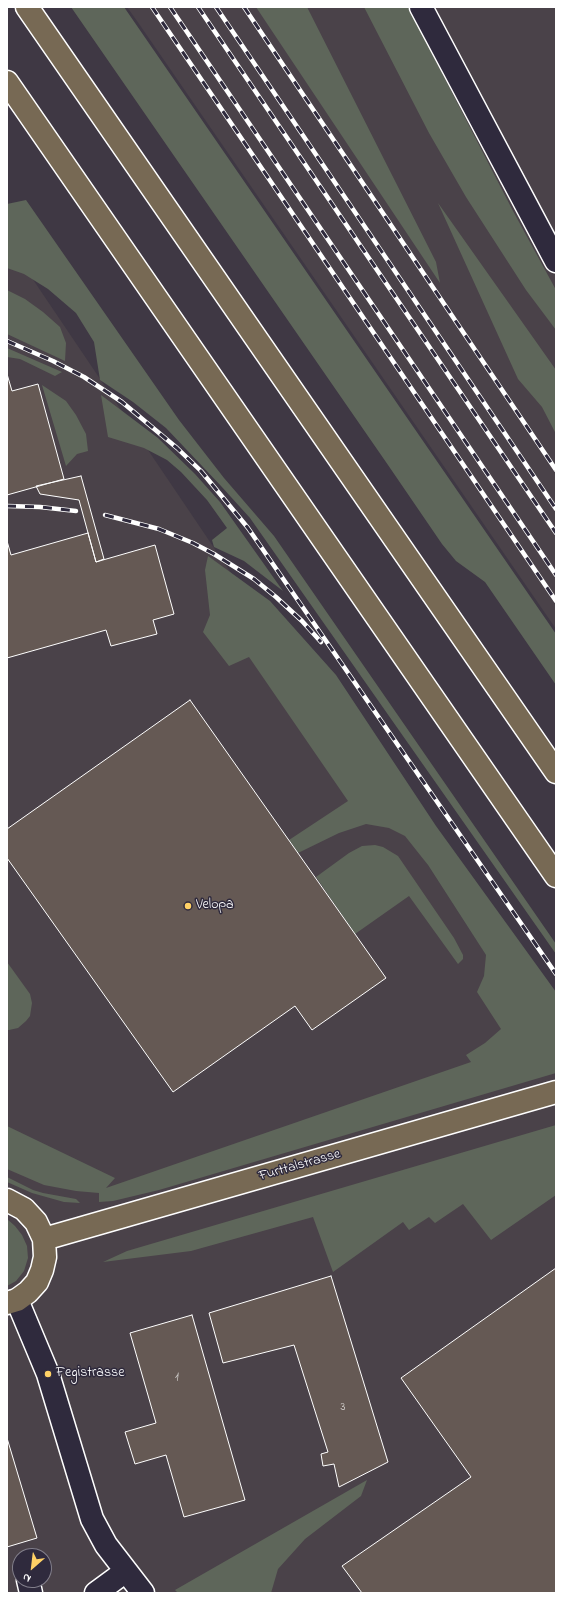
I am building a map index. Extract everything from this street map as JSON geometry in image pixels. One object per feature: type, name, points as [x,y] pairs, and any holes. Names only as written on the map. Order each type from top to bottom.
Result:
[{"type":"main road","points":[[27,7],[556,772]]},
{"type":"main road","points":[[7,82],[556,876]]},
{"type":"main road","name":"Furttalstrasse","points":[[44,1239],[556,1092]]},
{"type":"main road","points":[[7,1200],[24,1209],[36,1222],[44,1239],[45,1256],[42,1270],[37,1282],[28,1292],[12,1301]]},
{"type":"street","points":[[421,7],[556,261]]},
{"type":"street","points":[[12,1301],[48,1374],[92,1518],[106,1545],[143,1593]]},
{"type":"street","points":[[96,1593],[126,1571]]},
{"type":"shaded area","points":[[127,7],[556,7],[556,629],[137,21]]},
{"type":"shaded area","points":[[7,241],[428,865],[556,1063],[556,1593],[7,1593]]},
{"type":"green space","points":[[71,7],[124,7],[556,634],[556,685],[485,582],[456,561],[442,544]]},
{"type":"green space","points":[[256,7],[307,7],[436,262],[440,283]]},
{"type":"green space","points":[[364,7],[408,7],[513,211],[556,290],[556,330],[526,290],[466,197],[429,133]]},
{"type":"green space","points":[[26,200],[179,420],[224,478],[274,536],[556,944],[556,954],[250,518],[166,428],[133,402],[100,380],[94,342],[76,313],[48,289],[24,274],[7,268],[7,204]]},
{"type":"green space","points":[[438,203],[556,370],[556,434],[542,407],[518,379]]},
{"type":"green space","points":[[7,290],[25,299],[60,327],[66,343],[65,361],[7,334]]},
{"type":"green space","points":[[7,348],[62,372],[55,376],[20,359],[7,357]]},
{"type":"green space","points":[[42,385],[66,401],[76,415],[86,434],[88,451],[77,454],[66,466]]},
{"type":"green space","points":[[101,395],[158,438],[195,474],[220,502],[283,591],[244,561],[214,547],[212,540],[227,528],[207,500],[181,472],[167,460],[144,448],[108,437]]},
{"type":"green space","points":[[208,556],[270,601],[336,675],[436,826],[556,992],[556,1073],[159,1190],[113,1201],[99,1202],[99,1193],[76,1191],[44,1185],[7,1169],[7,1126],[115,1178],[106,1188],[471,1062],[466,1055],[485,1043],[501,1029],[477,992],[484,976],[486,955],[428,865],[405,836],[389,828],[366,824],[339,833],[298,853],[289,840],[348,801],[249,657],[229,666],[203,632],[210,615],[205,570]]},
{"type":"green space","points":[[375,845],[383,847],[398,856],[454,938],[463,955],[463,959],[458,964],[409,896],[355,934],[316,877],[349,853],[362,846]]},
{"type":"green space","points":[[7,962],[30,994],[32,1003],[30,1016],[26,1021],[18,1028],[9,1030],[7,1030]]},
{"type":"green space","points":[[556,1125],[556,1195],[491,1240],[463,1204],[435,1223],[429,1217],[409,1230],[403,1222],[333,1272],[313,1217],[191,1251],[103,1262],[127,1251]]},
{"type":"green space","points":[[7,1177],[33,1190],[76,1199],[80,1203],[64,1202],[32,1193],[7,1182]]},
{"type":"green space","points":[[7,1219],[22,1235],[27,1246],[28,1258],[24,1271],[16,1281],[7,1286]]},
{"type":"green space","points":[[367,1480],[361,1496],[305,1539],[278,1569],[271,1593],[178,1593],[175,1590]]},
{"type":"building","points":[[7,374],[12,391],[38,384],[64,479],[7,495]]},
{"type":"building","points":[[81,476],[104,559],[96,562],[79,500],[40,494],[36,486]]},
{"type":"building","points":[[88,533],[96,562],[155,545],[174,614],[153,620],[157,634],[111,646],[106,630],[7,658],[7,541],[11,555]]},
{"type":"building","name":"Velopa","points":[[190,700],[386,978],[312,1030],[295,1006],[173,1092],[7,858],[7,829]]},
{"type":"building","points":[[556,1268],[556,1593],[362,1593],[342,1566],[471,1477],[401,1378]]},
{"type":"building","points":[[331,1276],[388,1462],[339,1487],[334,1464],[323,1466],[321,1454],[328,1452],[294,1345],[223,1363],[209,1313]]},
{"type":"building","points":[[192,1315],[245,1500],[184,1517],[166,1455],[135,1464],[125,1432],[156,1423],[130,1333]]},
{"type":"building","points":[[7,1438],[37,1538],[7,1547]]},
{"type":"railway","points":[[152,7],[556,601]]},
{"type":"railway","points":[[170,7],[556,575]]},
{"type":"railway","points":[[198,7],[556,533]]},
{"type":"railway","points":[[216,7],[556,509]]},
{"type":"railway","points":[[244,7],[556,470]]},
{"type":"railway","points":[[7,341],[53,361],[84,377],[122,402],[177,448],[201,471],[248,528],[556,974]]},
{"type":"railway","points":[[7,506],[40,507],[76,511]]},
{"type":"railway","points":[[105,515],[159,529],[193,543],[214,554],[254,579],[276,597],[302,621],[321,642]]},
{"type":"place","name":"Velopa","points":[[188,906]]},
{"type":"place","name":"Fegistrasse","points":[[48,1374]]}]
